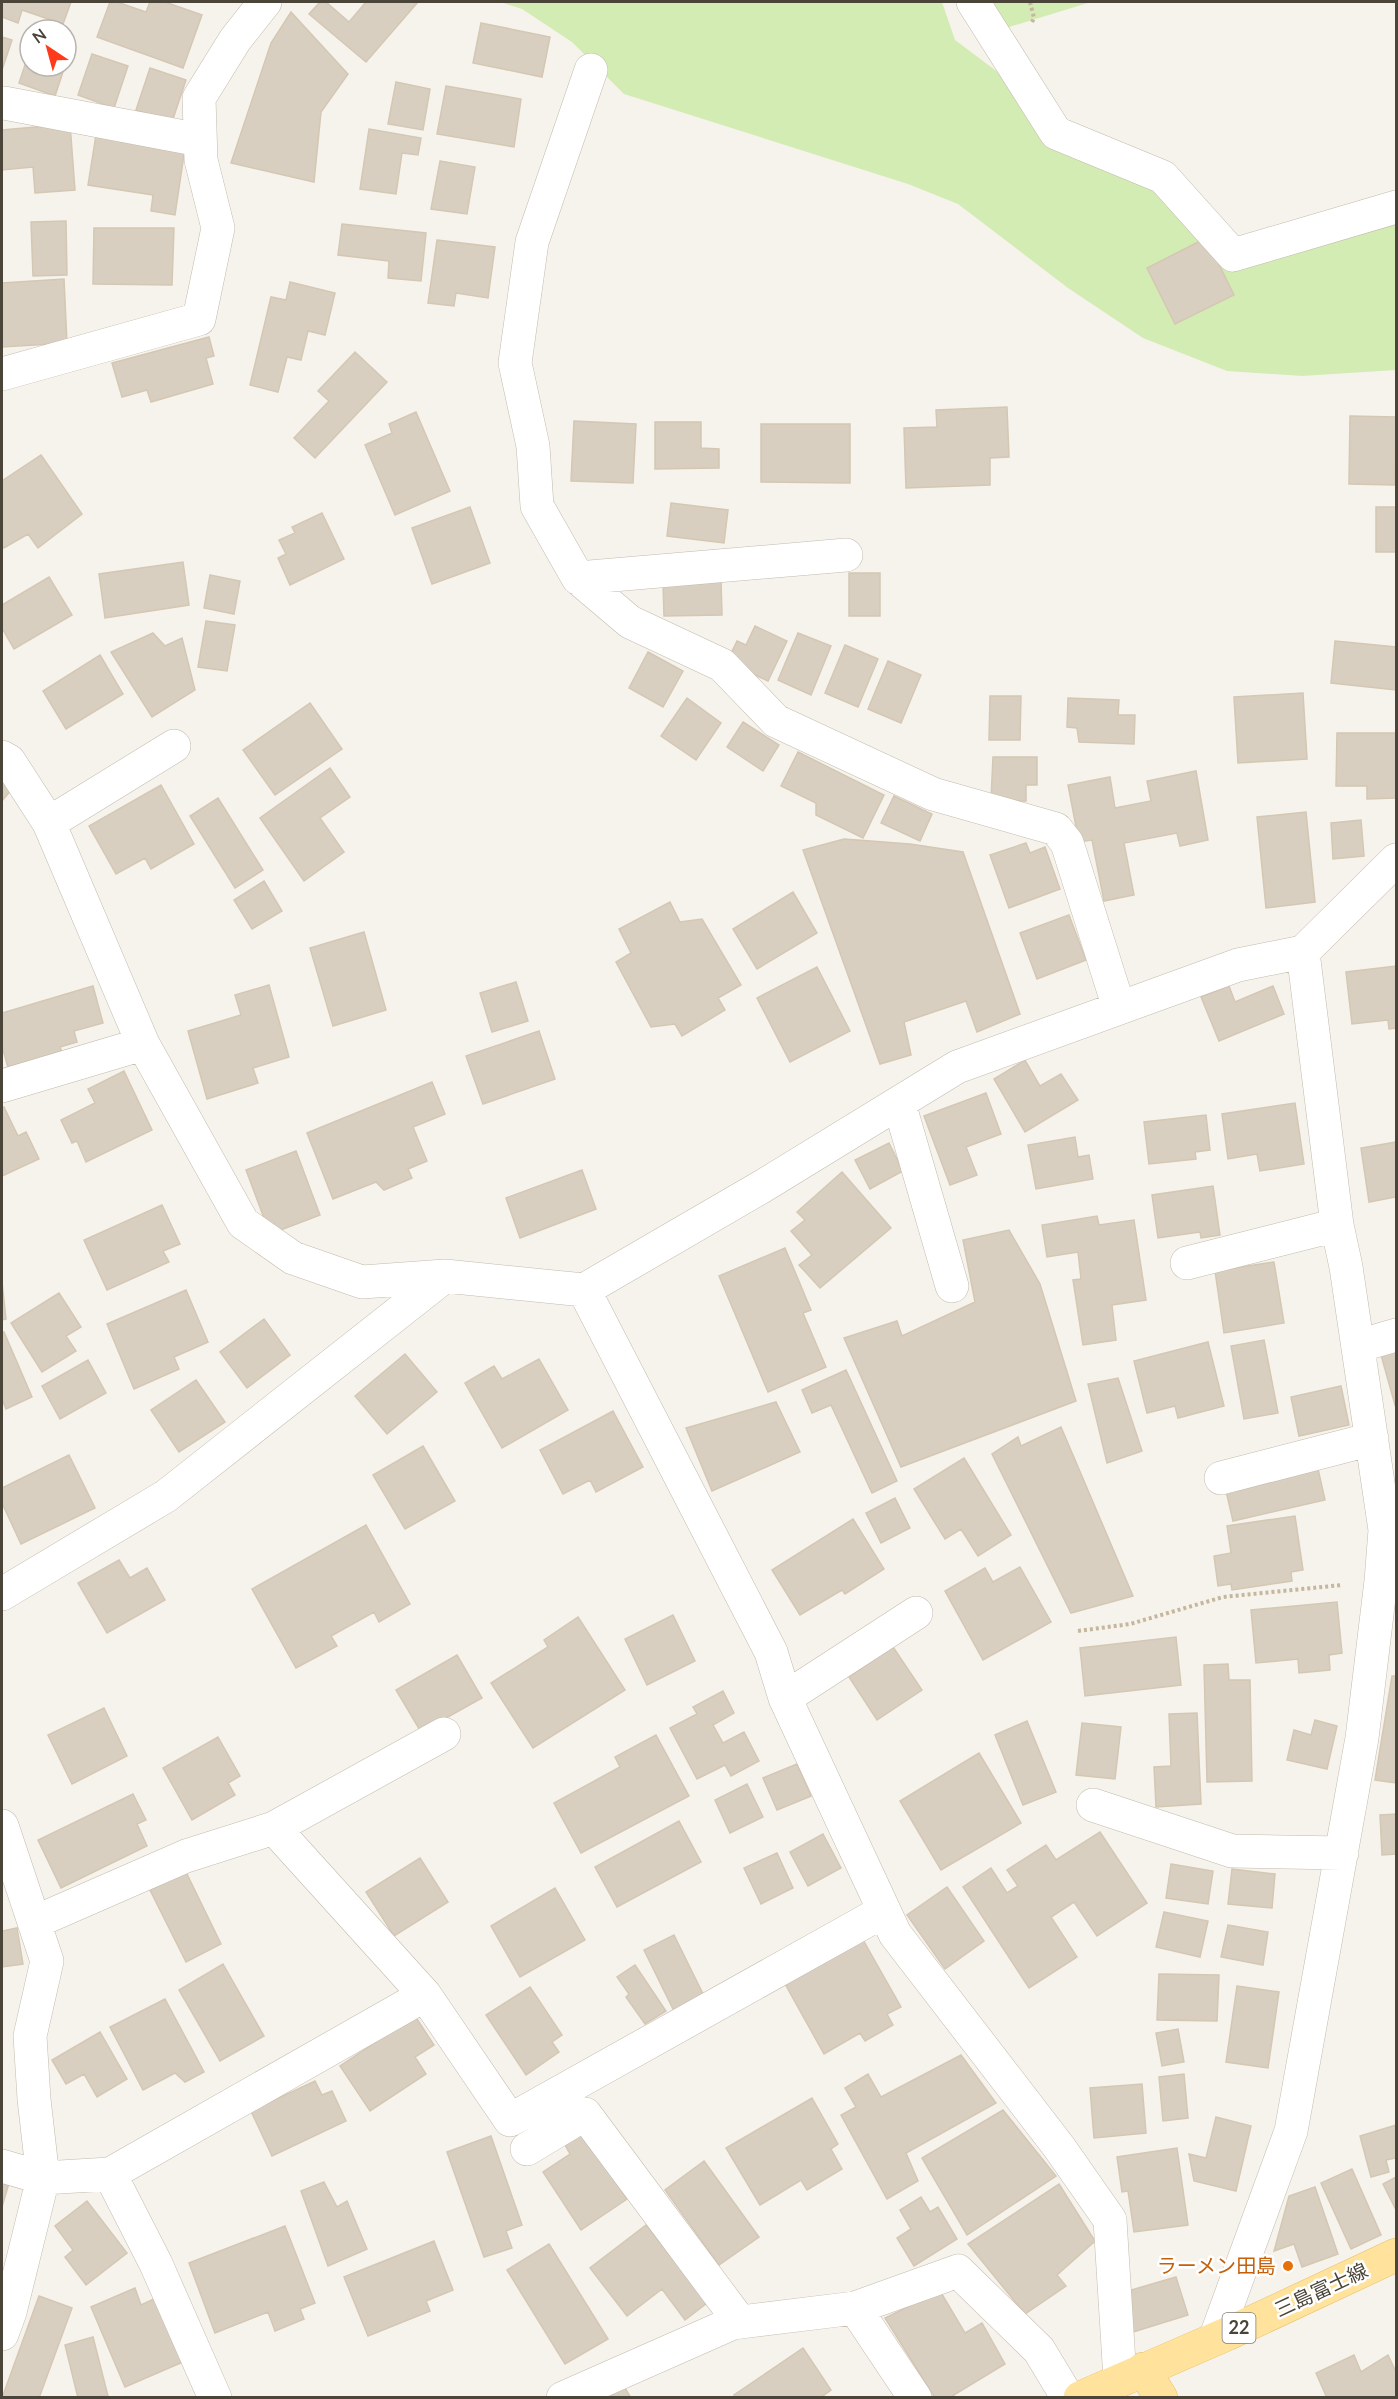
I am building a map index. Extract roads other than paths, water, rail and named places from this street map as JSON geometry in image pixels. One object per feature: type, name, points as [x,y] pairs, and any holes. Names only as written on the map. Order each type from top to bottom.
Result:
[{"type":"main road","name":"三島富士線","points":[[1080,2397],[1215,2339],[1396,2255]]},
{"type":"main road","points":[[1132,2374],[1161,2397]]},
{"type":"street","points":[[2,374],[199,319],[218,228],[201,160],[199,98],[235,39],[265,2]]},
{"type":"street","points":[[974,2],[1056,133],[1163,177],[1233,255],[1396,207]]},
{"type":"street","points":[[591,70],[532,242],[515,363],[533,446],[537,507],[578,578],[630,622],[722,665],[776,721],[933,794],[1056,830],[1067,843],[1119,1008]]},
{"type":"street","points":[[4,103],[200,140]]},
{"type":"street","points":[[578,578],[846,555]]},
{"type":"street","points":[[49,823],[174,746]]},
{"type":"street","points":[[2,757],[9,761],[49,823],[143,1044],[243,1223],[292,1258],[362,1282],[445,1276],[584,1290],[763,1186],[957,1067],[1238,965],[1303,951],[1396,860]]},
{"type":"street","points":[[1215,2339],[1291,2131],[1362,1738],[1381,1581],[1388,1486],[1372,1439],[1346,1267],[1337,1225],[1303,951]]},
{"type":"street","points":[[2,1086],[143,1044]]},
{"type":"street","points":[[899,1103],[952,1286]]},
{"type":"street","points":[[1186,1263],[1337,1225]]},
{"type":"street","points":[[5,1583],[166,1496],[445,1276]]},
{"type":"street","points":[[584,1290],[771,1652],[785,1698],[895,1934],[1059,2147],[1110,2220],[1132,2374]]},
{"type":"street","points":[[1358,1346],[1396,1335]]},
{"type":"street","points":[[1221,1478],[1372,1439]]},
{"type":"street","points":[[785,1698],[916,1613]]},
{"type":"street","points":[[35,1922],[186,1856],[274,1828],[444,1734]]},
{"type":"street","points":[[1094,1805],[1232,1851],[1342,1853]]},
{"type":"street","points":[[2,1826],[47,1961],[30,2037],[43,2178],[10,2312],[2,2334]]},
{"type":"street","points":[[274,1828],[425,1995],[510,2120],[884,1911]]},
{"type":"street","points":[[2,2166],[43,2178],[110,2174],[425,1995]]},
{"type":"street","points":[[527,2149],[585,2114],[740,2322]]},
{"type":"street","points":[[110,2174],[156,2264],[215,2397]]},
{"type":"street","points":[[563,2397],[733,2323],[855,2308],[958,2271],[1038,2350],[1068,2397]]},
{"type":"street","points":[[855,2308],[915,2397]]},
{"type":"place","name":"ラーメン田島","points":[[1288,2266]]}]
